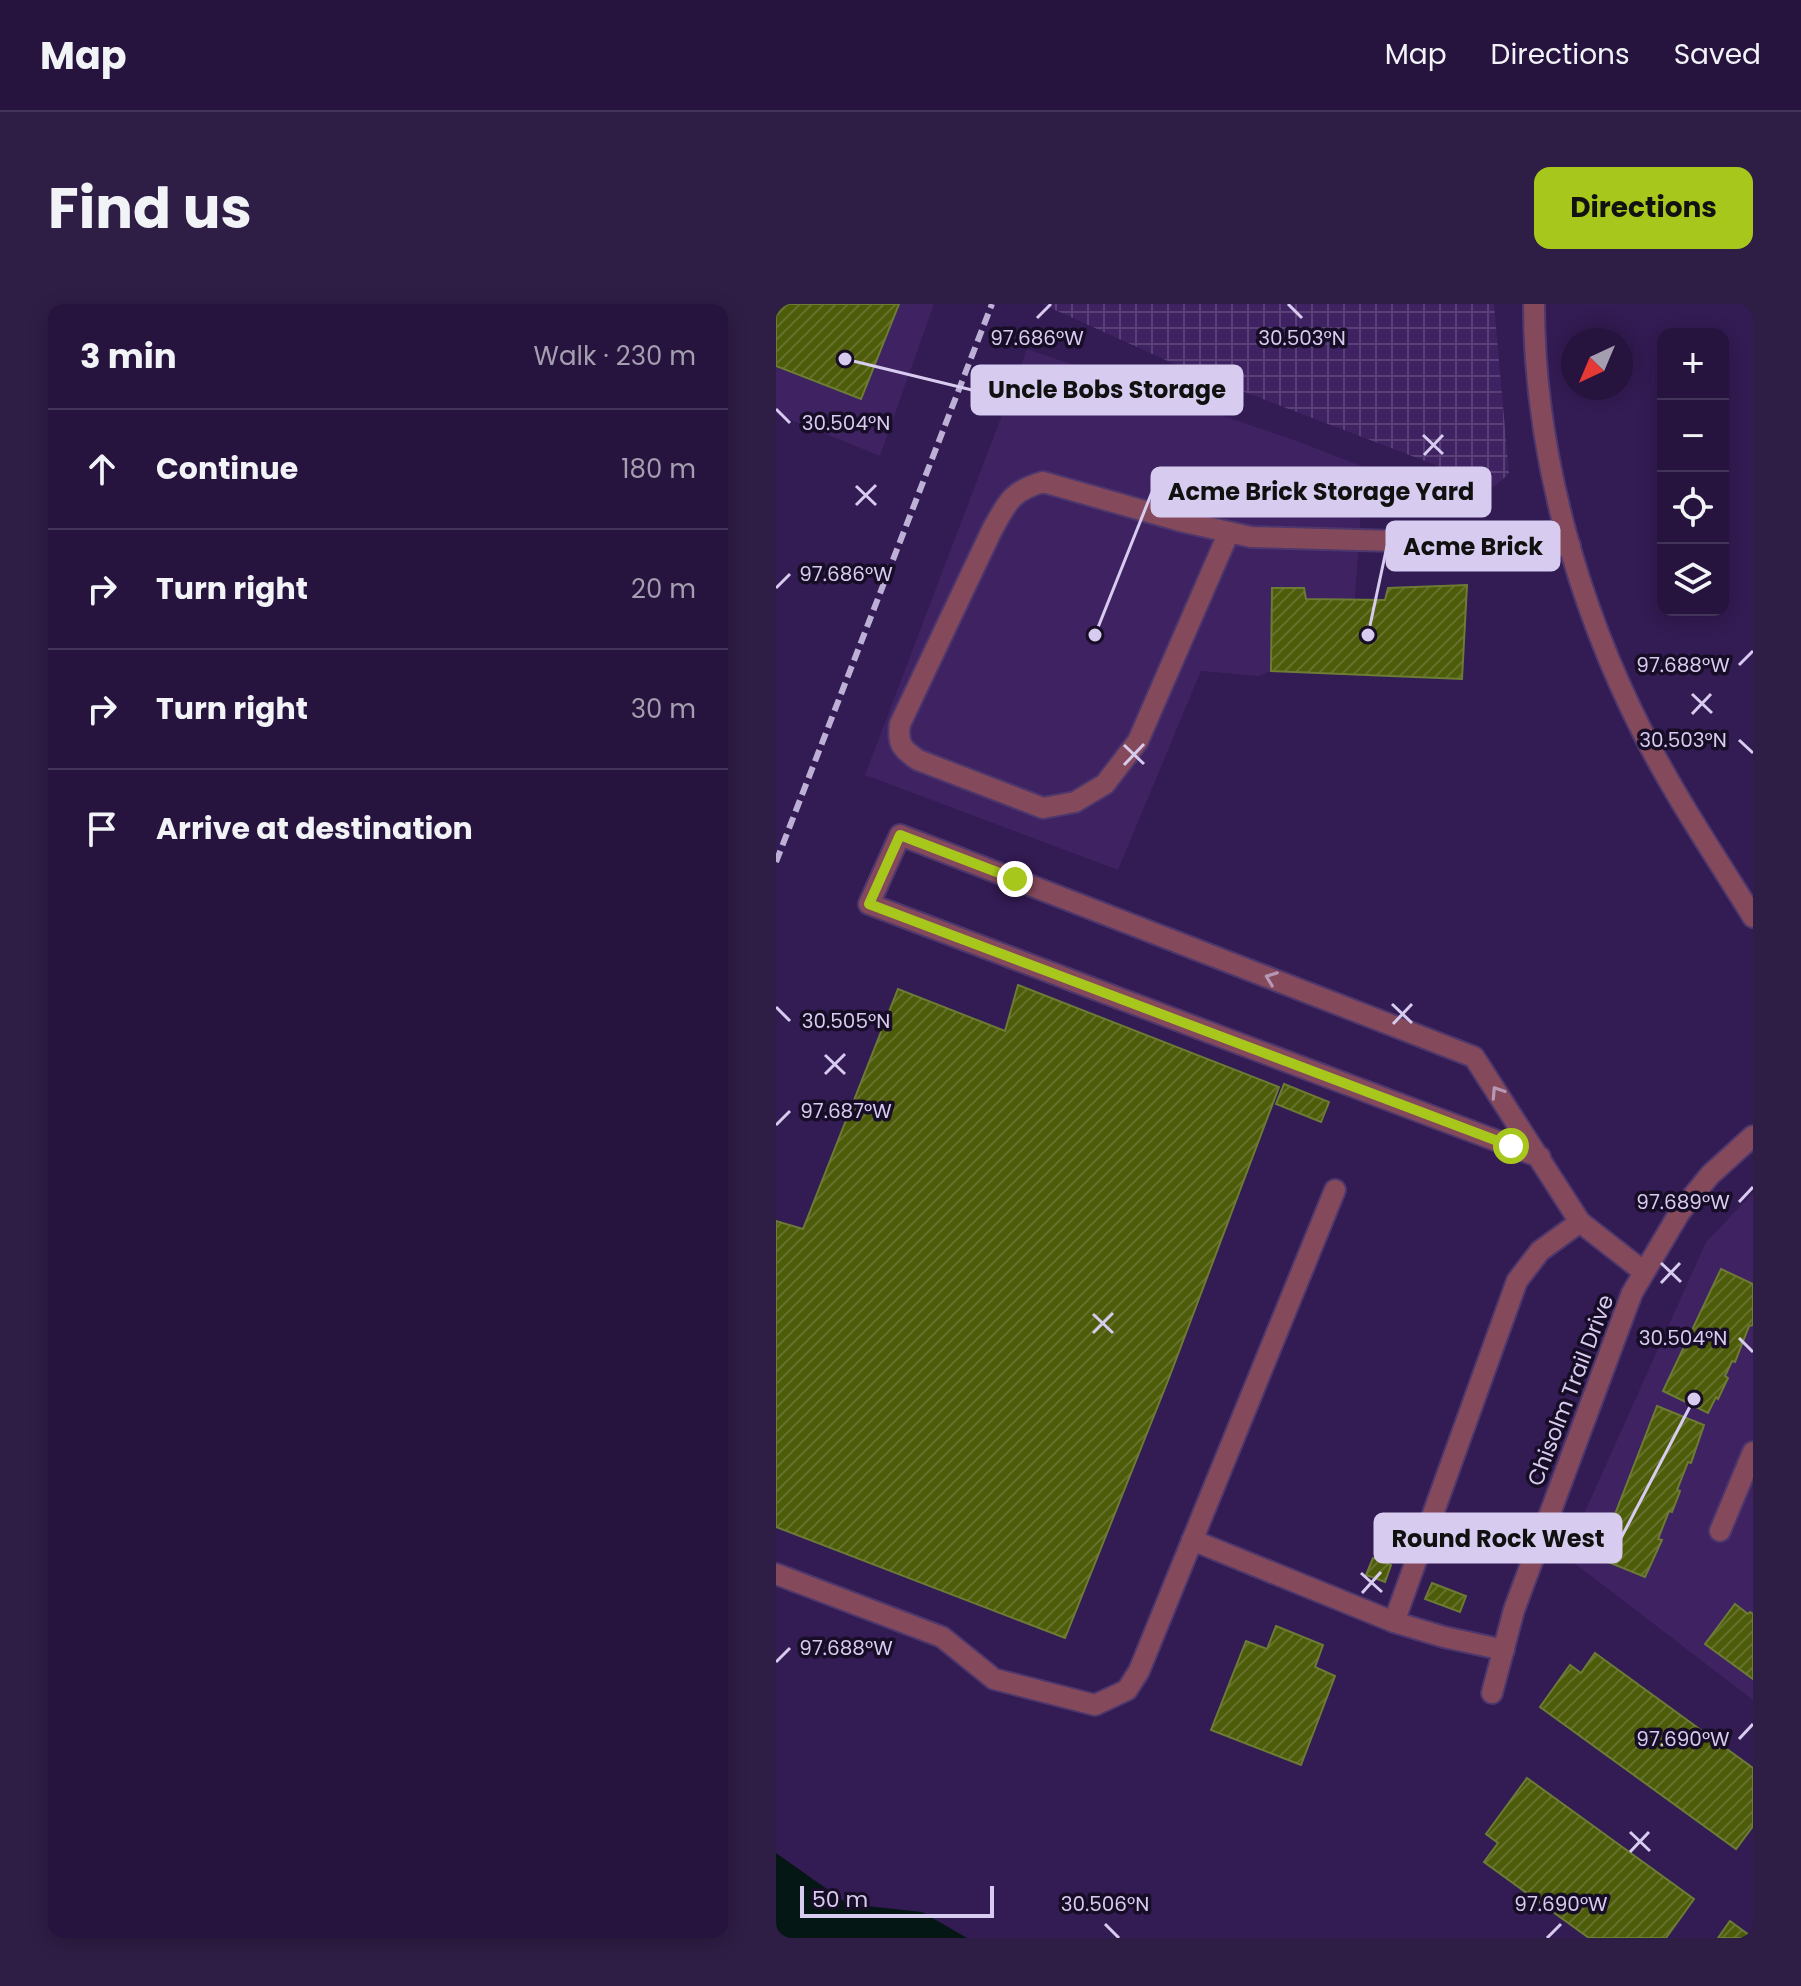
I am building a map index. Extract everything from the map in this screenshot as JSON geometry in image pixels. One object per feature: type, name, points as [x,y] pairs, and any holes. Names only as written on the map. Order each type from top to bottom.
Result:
[{"type":"street","points":[[1534,304],[1541,408],[1553,478],[1570,546],[1606,652],[1643,734],[1753,917]]},
{"type":"street","points":[[1229,532],[1138,741],[1105,784],[1075,802],[1043,808],[918,760],[901,748],[898,739],[900,724],[992,530],[1006,504],[1024,487],[1043,482],[1180,521],[1229,532],[1251,537],[1570,546]]},
{"type":"street","points":[[1540,1157],[869,904],[900,835],[1474,1057],[1540,1157],[1580,1222],[1644,1272]]},
{"type":"street","name":"Chisolm Trail Drive","points":[[1492,1693],[1514,1610],[1622,1314],[1680,1212],[1717,1168],[1753,1136]]},
{"type":"street","points":[[776,1574],[942,1637],[994,1679],[1095,1705],[1127,1690],[1139,1671],[1335,1190]]},
{"type":"street","points":[[1394,1622],[1517,1281],[1540,1251],[1580,1222]]},
{"type":"street","points":[[1720,1531],[1753,1452]]},
{"type":"street","points":[[1192,1540],[1394,1622],[1504,1650]]},
{"type":"shaded area","points":[[776,304],[934,304],[880,456],[776,414]]},
{"type":"shaded area","points":[[1042,304],[1494,304],[1509,474],[1493,487],[1192,372]]},
{"type":"shaded area","points":[[1027,349],[1364,467],[1355,599],[1306,599],[1272,589],[1271,671],[1259,676],[1201,671],[1118,870],[865,775]]},
{"type":"shaded area","points":[[1753,1193],[1753,1700],[1565,1556],[1706,1242]]},
{"type":"shaded area","points":[[776,1853],[848,1904],[922,1912],[967,1938],[776,1938]]},
{"type":"building","points":[[776,304],[899,304],[861,399],[776,366]]},
{"type":"building","points":[[1467,585],[1462,679],[1271,671],[1272,588],[1304,588],[1306,599],[1385,600],[1388,588]]},
{"type":"building","points":[[1018,985],[1279,1087],[1169,1378],[1065,1638],[776,1527],[776,1221],[803,1229],[898,989],[1005,1031]]},
{"type":"building","points":[[1284,1084],[1329,1102],[1321,1122],[1276,1104]]},
{"type":"building","points":[[1721,1269],[1753,1284],[1753,1325],[1749,1326],[1735,1362],[1732,1361],[1725,1376],[1728,1378],[1708,1413],[1663,1391]]},
{"type":"building","points":[[1657,1406],[1704,1425],[1691,1463],[1688,1462],[1677,1490],[1680,1491],[1672,1512],[1669,1511],[1658,1539],[1662,1540],[1645,1577],[1598,1558]]},
{"type":"building","points":[[1373,1558],[1391,1565],[1385,1582],[1366,1575]]},
{"type":"building","points":[[1432,1583],[1466,1596],[1460,1612],[1425,1599]]},
{"type":"building","points":[[1735,1604],[1748,1614],[1753,1614],[1753,1679],[1705,1644]]},
{"type":"building","points":[[1276,1626],[1323,1645],[1315,1667],[1335,1676],[1301,1765],[1211,1730],[1246,1641],[1267,1649]]},
{"type":"building","points":[[1595,1653],[1753,1768],[1753,1826],[1736,1849],[1540,1707],[1570,1665],[1581,1673]]},
{"type":"building","points":[[1527,1778],[1694,1899],[1666,1938],[1589,1938],[1484,1862],[1498,1843],[1486,1834]]},
{"type":"building","points":[[1730,1921],[1753,1938],[1718,1938]]},
{"type":"railway","points":[[776,862],[992,304]]},
{"type":"place","name":"Uncle Bobs Storage","points":[[845,359]]},
{"type":"place","name":"Acme Brick Storage Yard","points":[[1095,635]]},
{"type":"place","name":"Acme Brick","points":[[1368,635]]},
{"type":"place","name":"Round Rock West","points":[[1694,1399]]},
{"type":"route","points":[[1015,879],[900,835],[869,904],[1511,1146]]}]
